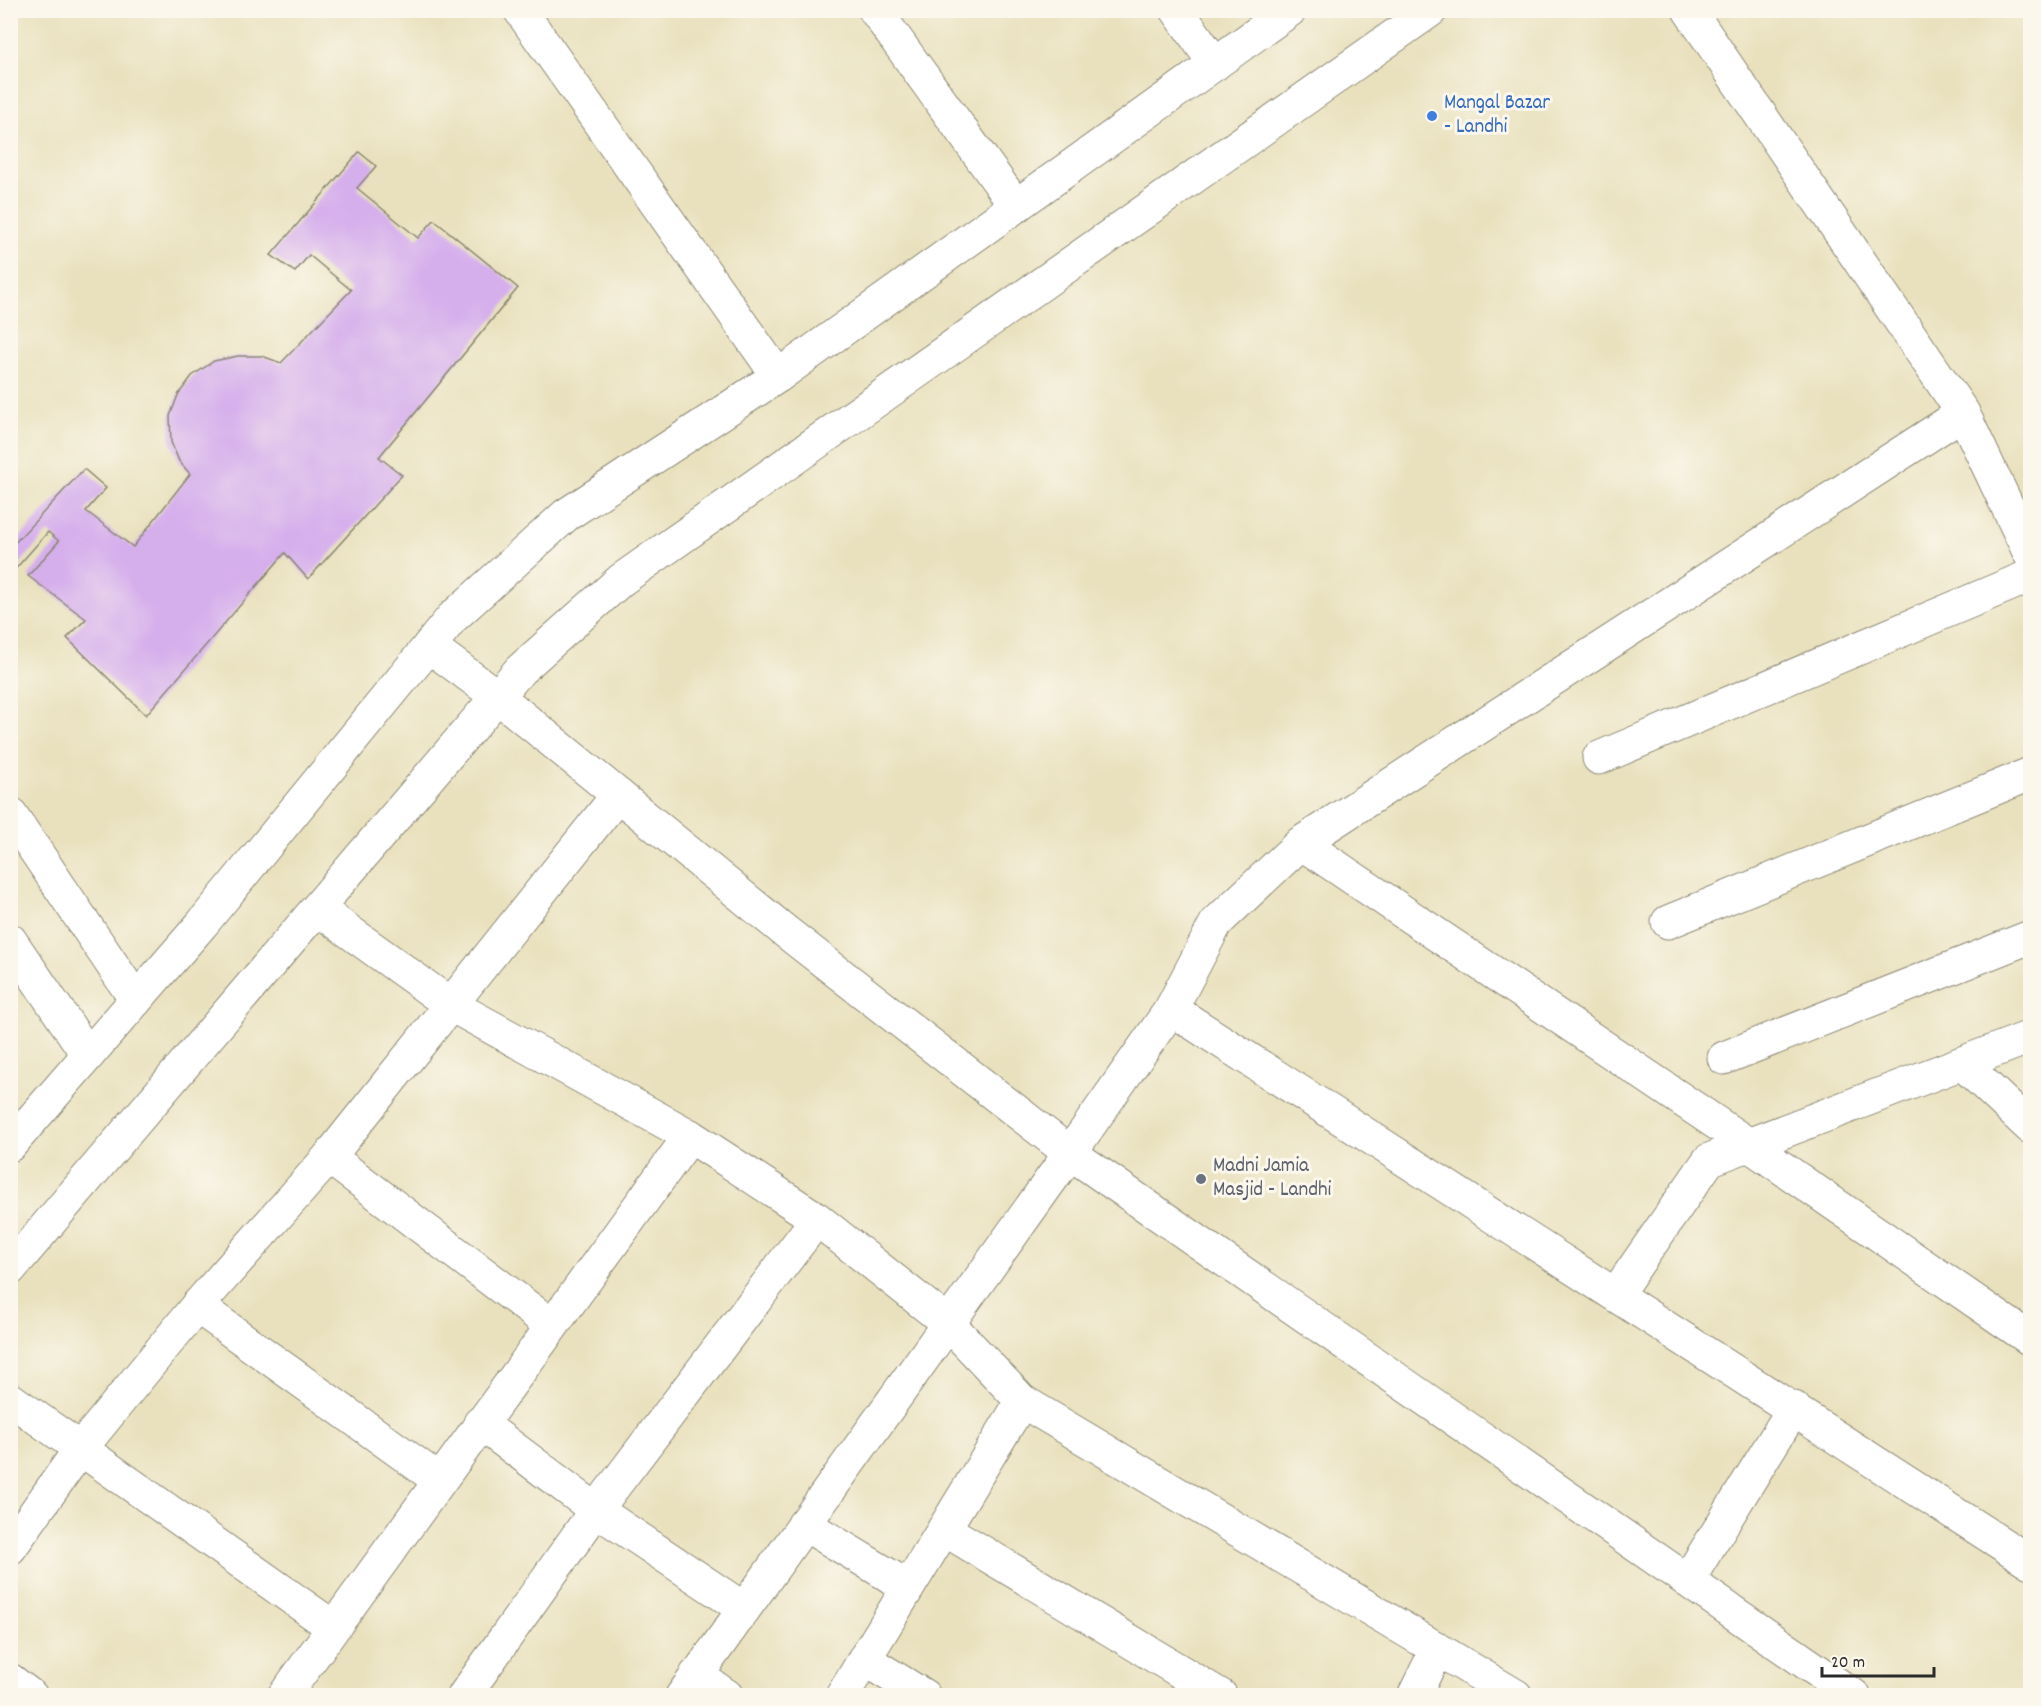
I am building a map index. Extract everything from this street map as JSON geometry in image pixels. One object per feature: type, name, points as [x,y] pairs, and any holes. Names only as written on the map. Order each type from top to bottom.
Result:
[{"type":"street","points":[[520,10],[778,376]]},
{"type":"street","points":[[874,10],[1016,206]]},
{"type":"street","points":[[1177,10],[1215,64]]},
{"type":"street","points":[[10,1145],[202,924],[452,618],[566,515],[778,376],[1290,10]]},
{"type":"street","points":[[10,1269],[520,670],[621,580],[1431,10]]},
{"type":"street","points":[[1689,10],[1963,413],[2031,554]]},
{"type":"street","points":[[727,1695],[689,1685],[1171,1009],[1215,924],[1301,843],[1963,413]]},
{"type":"street","points":[[1599,758],[2031,576]]},
{"type":"street","points":[[429,646],[498,697],[786,932],[1070,1153],[1854,1695]]},
{"type":"street","points":[[1668,922],[2031,774]]},
{"type":"street","points":[[10,1548],[81,1448],[197,1306],[329,1157],[618,795]]},
{"type":"street","points":[[10,813],[136,1000]]},
{"type":"street","points":[[1301,843],[1749,1145],[2031,1339]]},
{"type":"street","points":[[318,909],[451,1005],[690,1136],[817,1219],[948,1323],[1022,1401],[1516,1695]]},
{"type":"street","points":[[1724,1058],[2031,937]]},
{"type":"street","points":[[10,940],[88,1055]]},
{"type":"street","points":[[1171,1009],[2030,1562]]},
{"type":"street","points":[[1616,1294],[1708,1160],[2031,1037]]},
{"type":"street","points":[[1962,1063],[2031,1127]]},
{"type":"street","points":[[284,1695],[690,1136]]},
{"type":"street","points":[[329,1157],[551,1325]]},
{"type":"street","points":[[464,1695],[596,1510],[817,1219]]},
{"type":"street","points":[[197,1306],[439,1480]]},
{"type":"street","points":[[10,1399],[333,1627]]},
{"type":"street","points":[[842,1695],[1022,1401]]},
{"type":"street","points":[[1688,1580],[1794,1408]]},
{"type":"street","points":[[480,1423],[596,1510],[744,1609]]},
{"type":"street","points":[[804,1524],[908,1587]]},
{"type":"street","points":[[944,1529],[1221,1695]]},
{"type":"street","points":[[1414,1695],[1437,1649]]},
{"type":"street","points":[[864,1659],[924,1695]]},
{"type":"street","points":[[10,1680],[32,1695]]},
{"type":"building","points":[[359,152],[376,166],[357,188],[418,238],[434,220],[518,288],[379,457],[402,475],[308,579],[285,553],[146,715],[67,638],[86,619],[28,576],[59,541],[48,532],[10,575],[10,548],[84,469],[106,488],[86,511],[133,547],[190,474],[179,461],[171,442],[170,416],[178,395],[192,376],[214,361],[238,356],[262,356],[281,363],[351,290],[309,255],[295,272],[271,255]]},
{"type":"place","name":"Mangal Bazar - Landhi","points":[[1432,116]]},
{"type":"place","name":"Madni Jamia Masjid - Landhi","points":[[1201,1179]]}]
